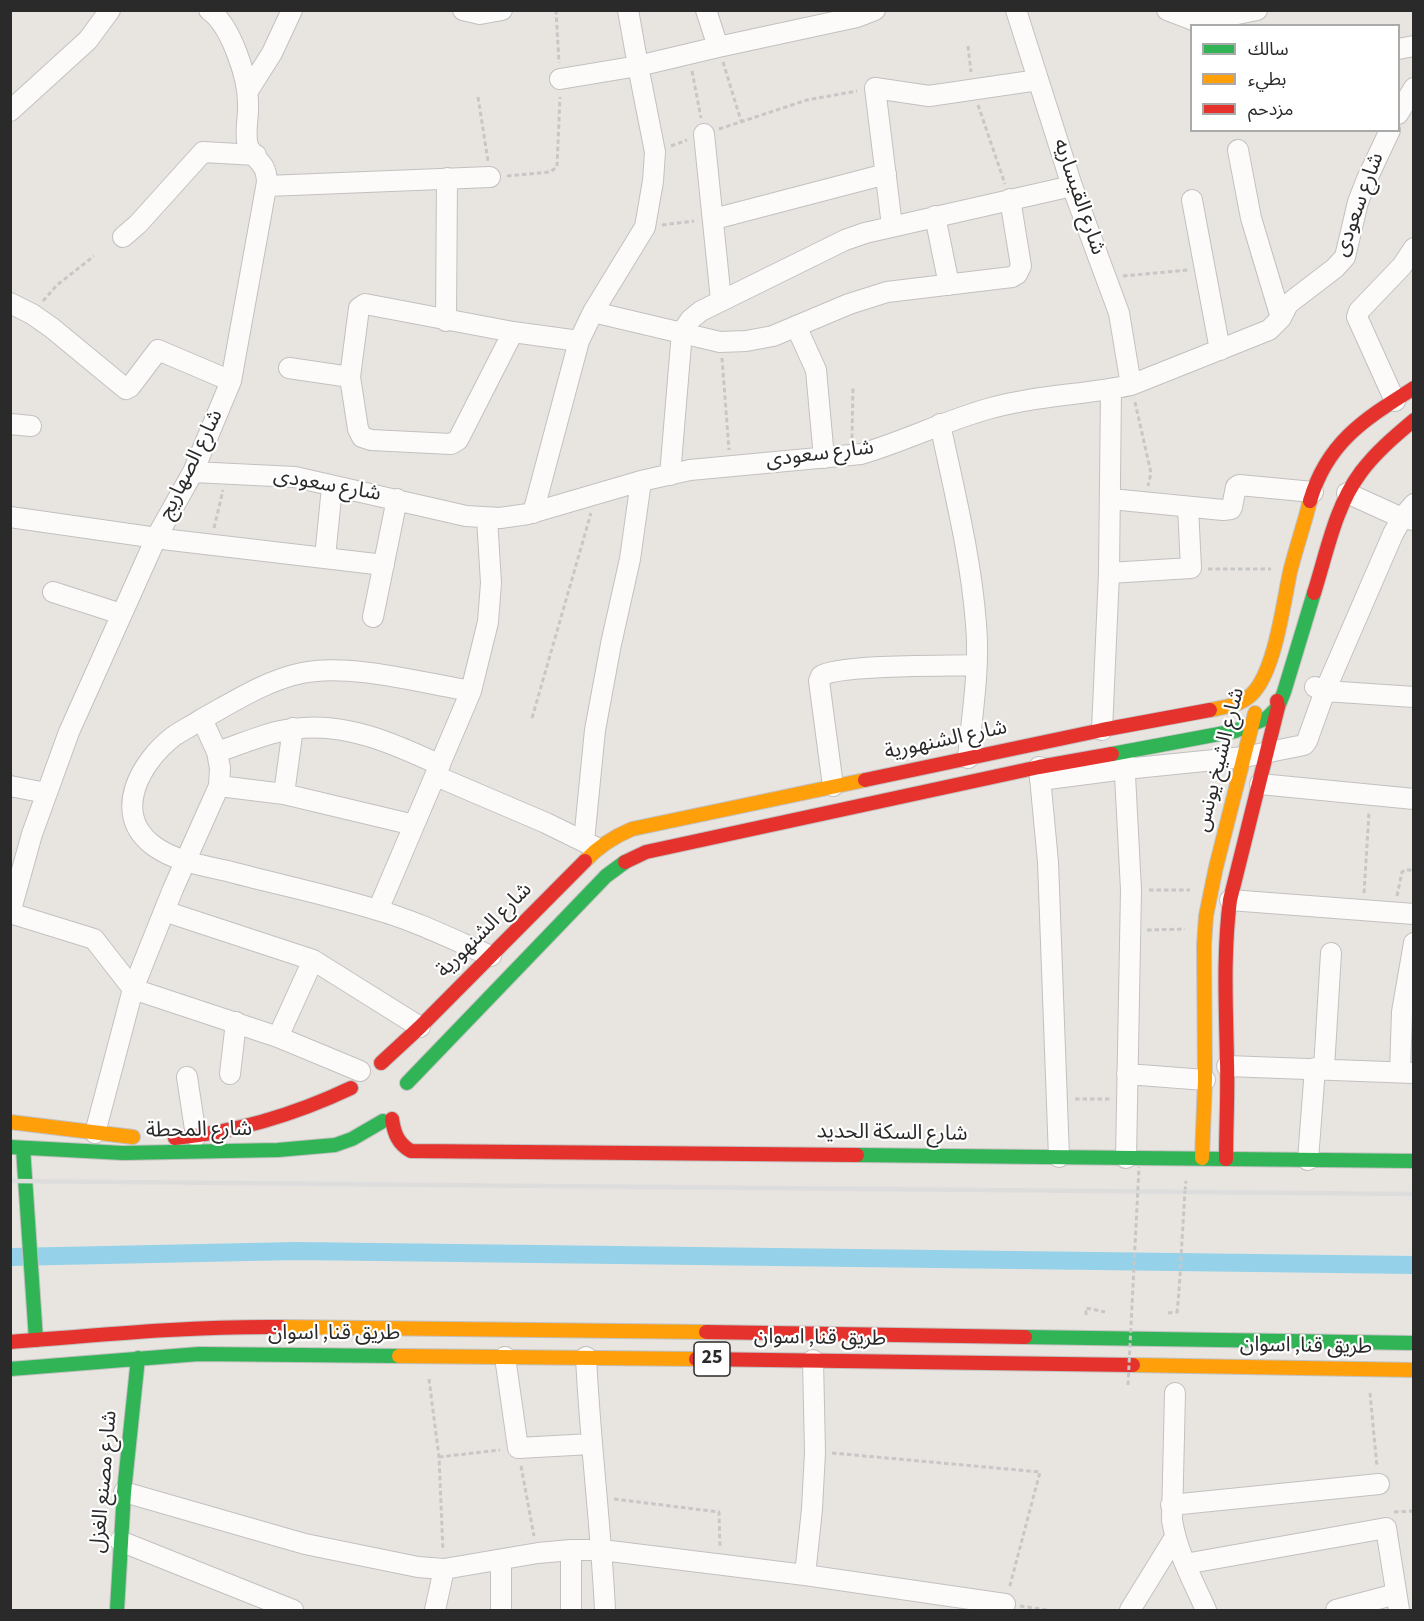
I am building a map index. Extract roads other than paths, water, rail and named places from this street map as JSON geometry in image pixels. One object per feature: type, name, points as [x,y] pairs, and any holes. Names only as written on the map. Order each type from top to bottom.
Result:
[{"type":"main road","points":[[1264,680],[1312,492],[1326,462],[1345,438],[1368,417],[1413,388]]},
{"type":"main road","points":[[1125,760],[1235,731],[1267,718],[1278,707],[1338,515],[1347,494],[1358,474],[1372,457],[1413,420]]},
{"type":"main road","name":"شارع الشنهورية","points":[[396,1071],[420,1027],[491,956],[590,844],[642,826],[1102,730],[1234,705],[1251,695],[1264,680]]},
{"type":"main road","name":"شارع الشيخ يونس","points":[[1226,1159],[1227,1066],[1224,951],[1230,900],[1278,707],[1264,680]]},
{"type":"main road","name":"شارع الشيخ يونس","points":[[1202,1158],[1205,1080],[1205,929],[1210,891],[1264,680]]},
{"type":"main road","points":[[396,1071],[606,876],[625,862],[646,852],[1040,774]]},
{"type":"main road","name":"شارع المحطة","points":[[10,1122],[156,1138],[195,1136],[236,1130],[276,1120],[314,1106],[355,1079],[366,1066],[396,1071],[406,1104],[387,1120],[360,1135],[335,1145],[278,1150],[123,1154],[17,1147]]},
{"type":"main road","points":[[353,1105],[355,1079]]},
{"type":"main road","points":[[366,1118],[387,1120]]},
{"type":"main road","name":"شارع السكة الحديد","points":[[387,1120],[398,1142],[403,1148],[411,1151],[1059,1157],[1132,1162],[1202,1158],[1413,1161]]},
{"type":"main road","points":[[17,1147],[28,1221],[36,1340]]},
{"type":"main road","name":"طريق قنا, اسوان","points":[[10,1342],[246,1327],[1413,1343]]},
{"type":"main road","name":"طريق قنا, اسوان","points":[[10,1369],[199,1354],[813,1360],[1413,1370]]},
{"type":"main road","name":"شارع مصنع الغزل","points":[[117,1611],[124,1492],[138,1358]]},
{"type":"street","points":[[10,111],[88,40],[110,10]]},
{"type":"street","name":"شارع الصهاريج","points":[[10,913],[15,873],[69,732],[156,538],[193,472],[231,381],[267,186],[267,172],[264,164],[249,146],[247,139],[248,91],[227,31],[221,21],[209,10]]},
{"type":"street","points":[[227,31],[231,10]]},
{"type":"street","points":[[248,91],[272,53],[292,10]]},
{"type":"street","points":[[463,10],[480,14],[502,10]]},
{"type":"street","points":[[533,513],[579,341],[593,312],[645,227],[653,181],[655,152],[628,10]]},
{"type":"street","points":[[706,10],[718,47]]},
{"type":"street","points":[[560,79],[638,66],[857,17],[875,10]]},
{"type":"street","name":"شارع القيساريه","points":[[1016,10],[1072,186],[1119,314],[1131,385]]},
{"type":"street","points":[[1167,10],[1193,20],[1257,10]]},
{"type":"street","points":[[892,226],[875,88],[928,96],[1038,80]]},
{"type":"street","points":[[1400,111],[1413,88]]},
{"type":"street","name":"شارع سعودى","points":[[193,472],[295,477],[466,516],[514,517],[670,474],[731,465],[852,455],[885,447],[940,424],[1026,399],[1131,385],[1269,330],[1281,318],[1288,304],[1335,268],[1345,257],[1358,202],[1389,132]]},
{"type":"street","points":[[704,134],[721,300]]},
{"type":"street","points":[[1238,150],[1251,218],[1281,318]]},
{"type":"street","points":[[123,237],[138,224],[203,152],[256,155]]},
{"type":"street","points":[[714,219],[886,174]]},
{"type":"street","points":[[267,186],[318,186],[490,177]]},
{"type":"street","points":[[446,321],[447,178]]},
{"type":"street","points":[[670,474],[682,332],[692,319],[721,300],[845,240],[892,226],[1072,186]]},
{"type":"street","points":[[593,312],[720,342],[760,339],[849,304],[887,292],[1007,279],[1020,270],[1010,200]]},
{"type":"street","points":[[1192,200],[1220,350]]},
{"type":"street","points":[[935,216],[950,285]]},
{"type":"street","points":[[1395,401],[1357,317],[1359,311],[1402,266],[1413,248]]},
{"type":"street","points":[[10,303],[32,314],[52,328],[126,388],[130,387],[158,350],[231,381]]},
{"type":"street","points":[[513,332],[458,440],[451,444],[371,440],[362,437],[358,429],[350,377],[359,308],[364,304],[446,321],[579,341]]},
{"type":"street","points":[[796,326],[816,370],[824,459]]},
{"type":"street","points":[[289,368],[350,377]]},
{"type":"street","points":[[1102,730],[1111,499],[1111,389]]},
{"type":"street","points":[[10,424],[31,426]]},
{"type":"street","points":[[940,424],[973,591],[977,626],[968,758]]},
{"type":"street","points":[[217,752],[293,728],[329,728],[363,735],[396,745],[438,770],[590,844],[596,730],[611,644],[630,558],[641,482]]},
{"type":"street","points":[[1111,499],[1231,509],[1236,487],[1242,485],[1312,492]]},
{"type":"street","points":[[325,557],[332,487]]},
{"type":"street","points":[[1059,1157],[1048,862],[1040,774],[1125,760],[1244,757],[1304,745],[1307,741],[1319,689],[1388,544],[1410,514],[1347,494]]},
{"type":"street","points":[[373,617],[397,499]]},
{"type":"street","points":[[1109,573],[1191,568],[1188,507]]},
{"type":"street","points":[[10,517],[156,538],[384,564]]},
{"type":"street","points":[[378,910],[471,691],[488,622],[490,592],[487,518]]},
{"type":"street","points":[[53,592],[121,614]]},
{"type":"street","points":[[833,786],[819,681],[821,676],[829,672],[869,668],[976,665]]},
{"type":"street","points":[[471,691],[357,672],[325,670],[301,673],[276,681],[174,736],[154,757],[136,782],[131,800],[134,818],[141,834],[153,845],[186,861],[378,910],[491,956]]},
{"type":"street","points":[[1319,689],[1413,697]]},
{"type":"street","points":[[95,1133],[133,990],[164,911],[219,786],[220,768],[217,752],[202,719]]},
{"type":"street","points":[[284,794],[293,728]]},
{"type":"street","points":[[1125,760],[1131,890],[1127,1098],[1132,1162]]},
{"type":"street","points":[[1260,784],[1413,799]]},
{"type":"street","points":[[10,786],[46,793]]},
{"type":"street","points":[[219,786],[284,794],[414,825]]},
{"type":"street","points":[[1230,900],[1404,913]]},
{"type":"street","points":[[164,911],[313,960],[420,1027]]},
{"type":"street","points":[[10,913],[94,939],[133,990],[278,1037],[355,1079]]},
{"type":"street","points":[[1227,1066],[1407,1072],[1413,943]]},
{"type":"street","points":[[1308,1160],[1331,953]]},
{"type":"street","points":[[278,1037],[313,960]]},
{"type":"street","points":[[230,1074],[236,1022]]},
{"type":"street","points":[[1127,1074],[1205,1080]]},
{"type":"street","points":[[186,1077],[195,1136]]},
{"type":"street","points":[[505,1357],[518,1448],[591,1444]]},
{"type":"street","points":[[586,1358],[605,1611]]},
{"type":"street","points":[[805,1575],[815,1452],[813,1360]]},
{"type":"street","points":[[1175,1393],[1172,1505],[1175,1537],[1206,1611]]},
{"type":"street","points":[[1172,1505],[1379,1484]]},
{"type":"street","points":[[124,1492],[305,1544],[418,1567],[444,1569],[538,1553],[602,1550],[805,1575],[1005,1604]]},
{"type":"street","points":[[1185,1564],[1386,1528],[1397,1602],[1336,1611]]},
{"type":"street","points":[[1130,1611],[1175,1537]]},
{"type":"street","points":[[120,1541],[293,1611]]},
{"type":"street","points":[[570,1611],[571,1550]]},
{"type":"street","points":[[501,1560],[501,1611]]},
{"type":"street","points":[[435,1611],[444,1569]]},
{"type":"waterway","points":[[10,1257],[297,1251],[1414,1265]]},
{"type":"railway","points":[[10,1181],[1414,1194]]}]
